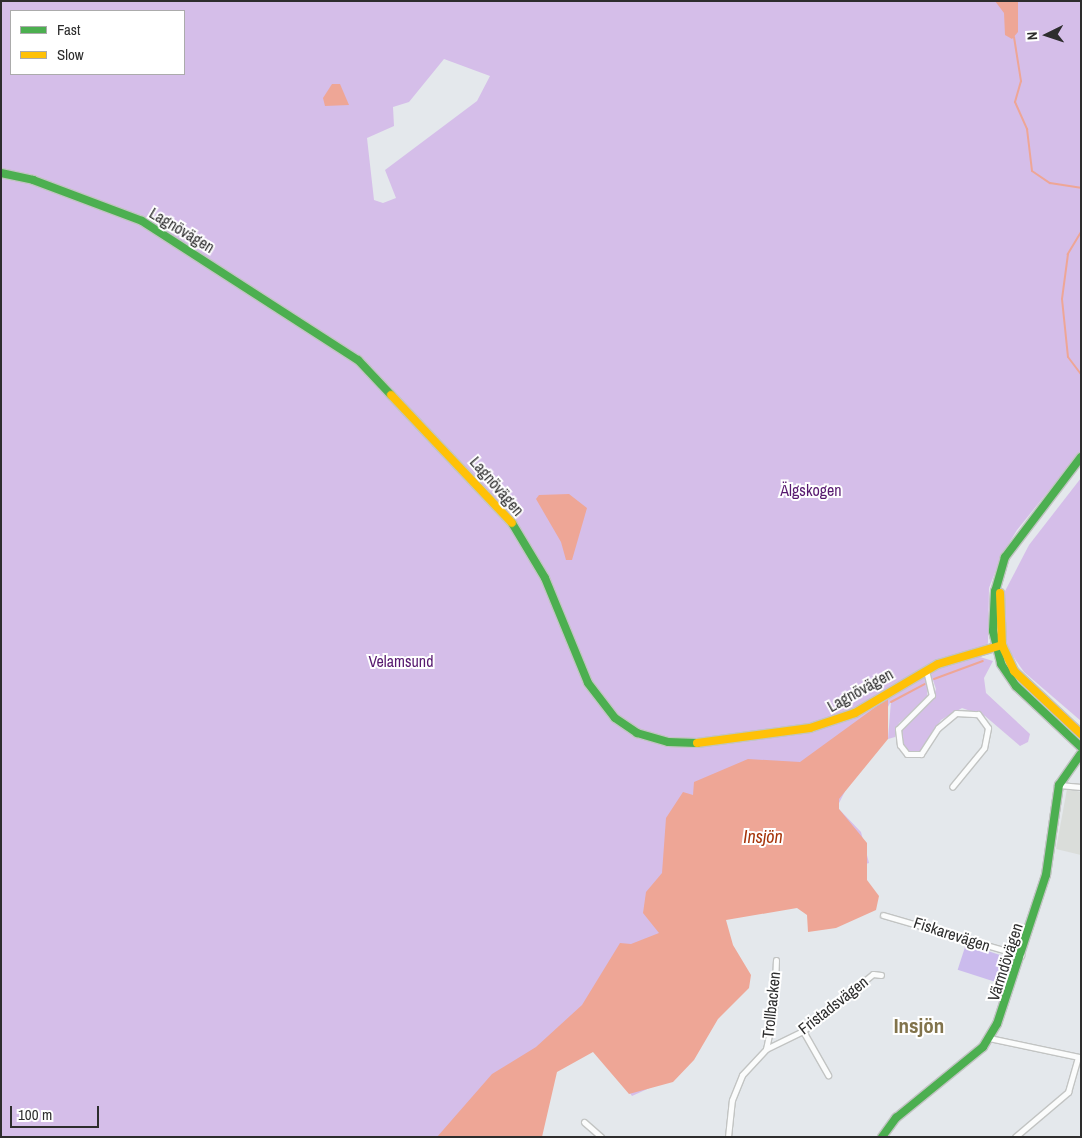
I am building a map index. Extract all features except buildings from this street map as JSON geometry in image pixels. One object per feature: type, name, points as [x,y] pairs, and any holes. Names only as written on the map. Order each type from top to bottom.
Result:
[{"type":"street","name":"Lagnövägen","points":[[1,173],[34,180],[142,220],[366,367],[509,518],[545,578],[588,683],[615,718],[637,733],[668,742],[700,743],[810,728],[854,713],[926,670],[998,646]]},
{"type":"street","points":[[1081,457],[1010,552],[1000,592],[998,646],[1023,694],[1081,747]]},
{"type":"street","points":[[998,646],[1025,685],[1081,734]]},
{"type":"street","points":[[926,670],[932,685],[930,700],[898,729],[900,745],[907,754],[921,754],[938,728],[956,713],[978,714],[988,728],[984,748],[952,787]]},
{"type":"street","name":"Värmdövägen","points":[[882,1137],[896,1118],[954,1074],[989,1038],[1021,956],[1046,875],[1059,785],[1081,754]]},
{"type":"street","points":[[1059,785],[1081,787]]},
{"type":"street","name":"Fiskarevägen","points":[[883,915],[1021,956]]},
{"type":"street","name":"Trollbacken","points":[[766,1049],[774,1011],[776,960]]},
{"type":"street","name":"Fristadsvägen","points":[[728,1137],[732,1100],[742,1075],[766,1049],[803,1031],[873,974],[881,975]]},
{"type":"street","points":[[803,1031],[828,1075]]},
{"type":"street","points":[[989,1038],[1079,1057],[1068,1092],[1014,1137]]},
{"type":"street","points":[[584,1122],[602,1137]]},
{"type":"shaded area","points":[[1067,789],[1081,792],[1081,855],[1056,849]]},
{"type":"shaded area","points":[[966,944],[1008,958],[1000,983],[958,970]]},
{"type":"green space","name":"Velamsund","points":[[1,1],[1081,1],[1081,451],[1017,530],[1002,555],[989,588],[988,642],[986,654],[980,657],[993,661],[984,678],[986,693],[1030,734],[1028,742],[1020,746],[985,716],[962,708],[941,720],[920,751],[910,753],[901,744],[901,730],[931,702],[936,689],[933,680],[928,682],[927,699],[899,723],[895,737],[888,739],[891,701],[837,807],[861,832],[869,863],[717,908],[667,1080],[632,1096],[610,1066],[596,1034],[545,1068],[529,1137],[1,1137]],"holes":[[[444,59],[490,76],[477,101],[385,170],[396,198],[383,203],[374,200],[367,138],[394,126],[393,107],[409,102]]]},
{"type":"green space","points":[[1081,478],[1081,721],[1024,672],[1008,649],[1002,626],[1003,595],[1029,545]]},
{"type":"water","points":[[995,1],[1018,1],[1018,32],[1012,39],[1005,35],[1004,13]]},
{"type":"water","points":[[332,84],[340,84],[349,105],[325,106],[323,98]]},
{"type":"water","points":[[569,494],[587,508],[572,560],[566,560],[561,542],[536,499],[539,495]]},
{"type":"water","name":"Insjön","points":[[888,698],[888,739],[839,799],[839,809],[867,843],[867,880],[879,896],[876,910],[836,928],[808,932],[807,915],[797,908],[726,920],[733,945],[751,975],[749,988],[718,1019],[694,1060],[673,1082],[629,1094],[593,1052],[557,1072],[542,1137],[437,1137],[492,1074],[536,1047],[582,1005],[620,943],[631,944],[659,933],[643,913],[646,892],[662,873],[666,818],[683,792],[693,795],[694,782],[748,759],[800,762]]},
{"type":"waterway","points":[[1014,37],[1021,81],[1015,102],[1027,129],[1032,171],[1050,183],[1081,188]]},
{"type":"waterway","points":[[1081,232],[1068,254],[1062,299],[1068,357],[1081,374]]},
{"type":"waterway","points":[[934,679],[983,661]]},
{"type":"waterway","points":[[891,702],[925,684]]},
{"type":"traffic: fast","points":[[1,173],[33,180],[142,221],[358,360],[391,395]]},
{"type":"traffic: fast","points":[[1081,457],[1005,557],[995,591],[993,631],[1001,664],[1016,686],[1081,747]]},
{"type":"traffic: fast","points":[[512,523],[545,578],[588,683],[615,718],[637,733],[668,742],[697,743]]},
{"type":"traffic: fast","points":[[882,1137],[896,1118],[983,1047],[997,1024],[1046,875],[1059,785],[1081,754]]},
{"type":"traffic: slow","points":[[391,395],[512,523]]},
{"type":"traffic: slow","points":[[1000,593],[1002,645],[1014,671],[1081,734]]},
{"type":"traffic: slow","points":[[697,743],[810,728],[855,713],[938,664],[1002,645]]},
{"type":"district","name":"Insjön","points":[[919,1026]]},
{"type":"park label","name":"Älgskogen","points":[[811,490]]}]
